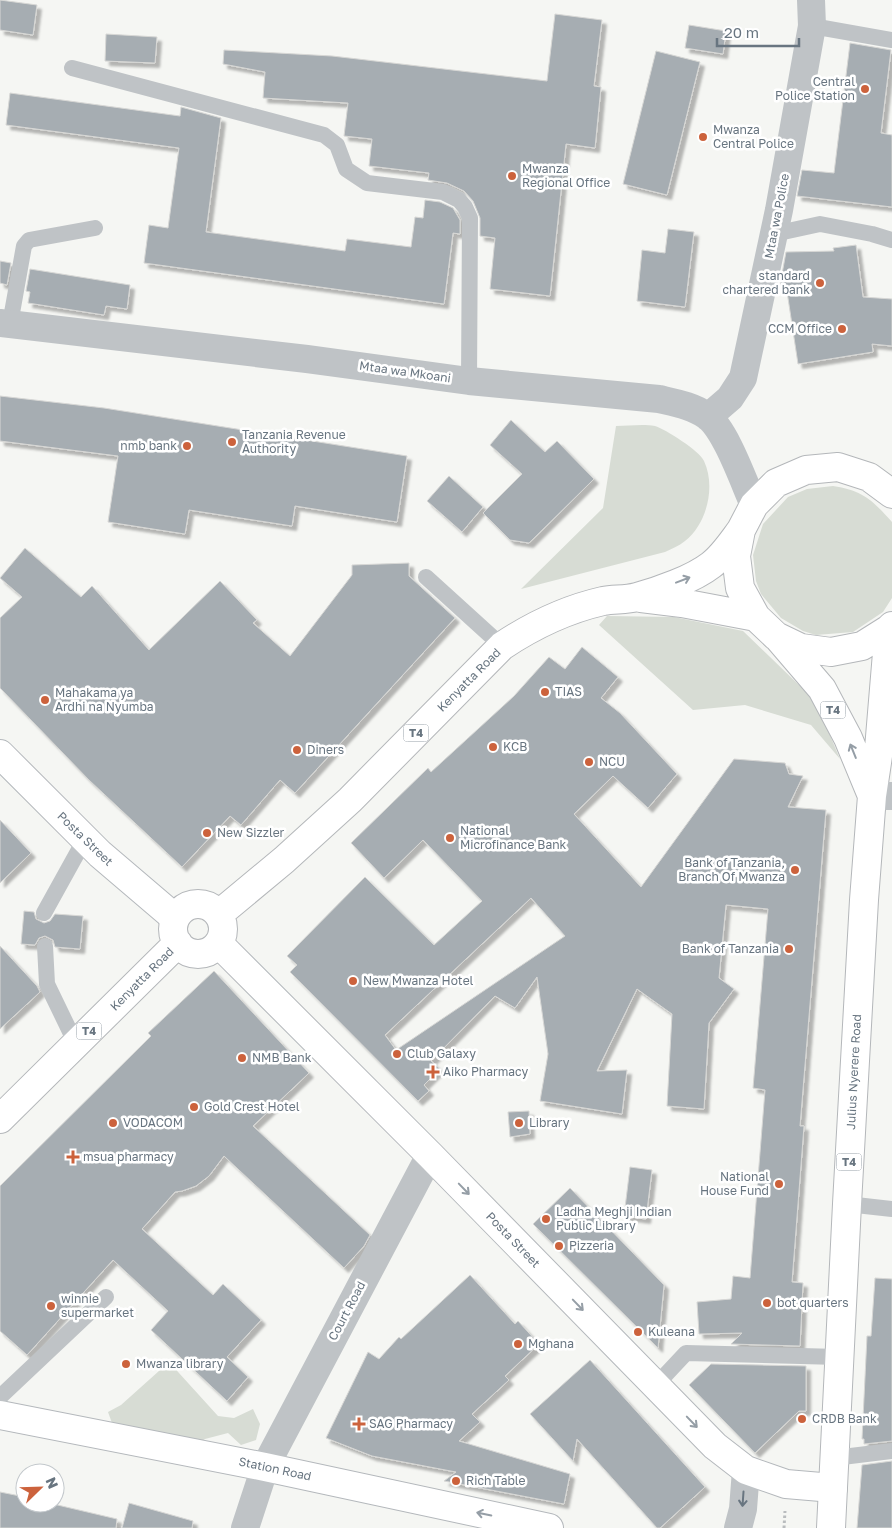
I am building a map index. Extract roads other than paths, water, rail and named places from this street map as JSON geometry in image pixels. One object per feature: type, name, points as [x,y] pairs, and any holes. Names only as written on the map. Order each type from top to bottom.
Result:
[{"type":"main road","name":"Kenyatta Road","points":[[219,914],[284,860],[350,800],[502,646],[520,634],[566,613],[604,601],[637,597],[689,578],[711,565],[726,551],[754,505],[776,483],[806,470],[838,468],[869,477],[892,494]]},
{"type":"main road","points":[[740,530],[736,556],[740,588],[756,617],[776,636],[801,648],[831,652],[862,646],[891,628]]},
{"type":"main road","name":"Kenyatta Road","points":[[637,597],[682,603],[756,617]]},
{"type":"main road","name":"Julius Nyerere Road","points":[[831,1528],[846,1204],[882,796],[879,749],[891,628]]},
{"type":"main road","name":"Julius Nyerere Road","points":[[776,636],[822,689],[882,796]]},
{"type":"main road","name":"Posta Street","points":[[0,754],[176,931]]},
{"type":"main road","points":[[205,904],[219,914],[223,932],[219,944],[209,952],[191,954],[176,931],[180,911],[188,906],[205,904]]},
{"type":"main road","name":"Kenyatta Road","points":[[0,1119],[76,1044],[176,931]]},
{"type":"main road","name":"Posta Street","points":[[219,944],[430,1155],[715,1446],[746,1470],[786,1484],[833,1488]]},
{"type":"main road","name":"Station Road","points":[[0,1415],[265,1467],[549,1528]]},
{"type":"street","name":"Mtaa wa Police","points":[[708,417],[730,398],[743,378],[774,234],[811,13]]},
{"type":"street","name":"Mtaa wa Mkoani","points":[[5,324],[307,359],[469,381],[660,399],[684,405],[708,417],[721,434],[754,505]]},
{"type":"street","name":"Court Road","points":[[245,1528],[265,1467],[430,1155]]},
{"type":"street","points":[[738,1528],[743,1508],[746,1470]]},
{"type":"lane","points":[[811,13],[892,40]]},
{"type":"lane","points":[[72,68],[324,135],[337,145],[346,169],[367,184],[443,192],[459,200],[470,218],[469,381]]},
{"type":"lane","points":[[774,234],[820,224],[872,234],[892,240]]},
{"type":"lane","points":[[5,324],[24,246],[28,240],[95,228]]},
{"type":"lane","points":[[426,577],[502,646]]},
{"type":"lane","points":[[44,913],[85,839]]},
{"type":"lane","points":[[45,946],[47,984],[76,1044]]},
{"type":"lane","points":[[846,1204],[892,1209]]},
{"type":"lane","points":[[0,1397],[106,1297]]},
{"type":"lane","points":[[656,1385],[686,1353],[839,1357]]},
{"type":"lane","points":[[834,1458],[892,1451]]},
{"type":"place","name":"Central Police Station","points":[[865,89]]},
{"type":"place","name":"Mwanza Central Police","points":[[703,137]]},
{"type":"place","name":"Mwanza Regional Office","points":[[512,176]]},
{"type":"place","name":"standard chartered bank","points":[[820,283]]},
{"type":"place","name":"CCM Office","points":[[842,329]]},
{"type":"place","name":"Tanzania Revenue Authority","points":[[232,442]]},
{"type":"place","name":"nmb bank","points":[[187,446]]},
{"type":"place","name":"TIAS","points":[[545,692]]},
{"type":"place","name":"Mahakama ya Ardhi na Nyumba","points":[[45,700]]},
{"type":"place","name":"KCB","points":[[493,747]]},
{"type":"place","name":"Diners","points":[[297,750]]},
{"type":"place","name":"NCU","points":[[589,762]]},
{"type":"place","name":"New Sizzler","points":[[207,833]]},
{"type":"place","name":"National Microfinance Bank","points":[[450,838]]},
{"type":"place","name":"Bank of Tanzania, Branch Of Mwanza","points":[[795,870]]},
{"type":"place","name":"Bank of Tanzania","points":[[789,949]]},
{"type":"place","name":"New Mwanza Hotel","points":[[353,981]]},
{"type":"place","name":"Club Galaxy","points":[[397,1054]]},
{"type":"place","name":"NMB Bank","points":[[242,1058]]},
{"type":"place","name":"Aiko Pharmacy","points":[[433,1072]]},
{"type":"place","name":"Gold Crest Hotel","points":[[194,1107]]},
{"type":"place","name":"VODACOM","points":[[113,1123]]},
{"type":"place","name":"Library","points":[[519,1123]]},
{"type":"place","name":"msua pharmacy","points":[[73,1157]]},
{"type":"place","name":"National House Fund","points":[[779,1184]]},
{"type":"place","name":"Ladha Meghji Indian Public Library","points":[[546,1219]]},
{"type":"place","name":"Pizzeria","points":[[559,1246]]},
{"type":"place","name":"bot quarters","points":[[767,1303]]},
{"type":"place","name":"winnie supermarket","points":[[51,1306]]},
{"type":"place","name":"Kuleana","points":[[638,1332]]},
{"type":"place","name":"Mghana","points":[[518,1344]]},
{"type":"place","name":"Mwanza library","points":[[126,1364]]},
{"type":"place","name":"CRDB Bank","points":[[802,1419]]},
{"type":"place","name":"SAG Pharmacy","points":[[359,1424]]},
{"type":"place","name":"Rich Table","points":[[456,1481]]}]
